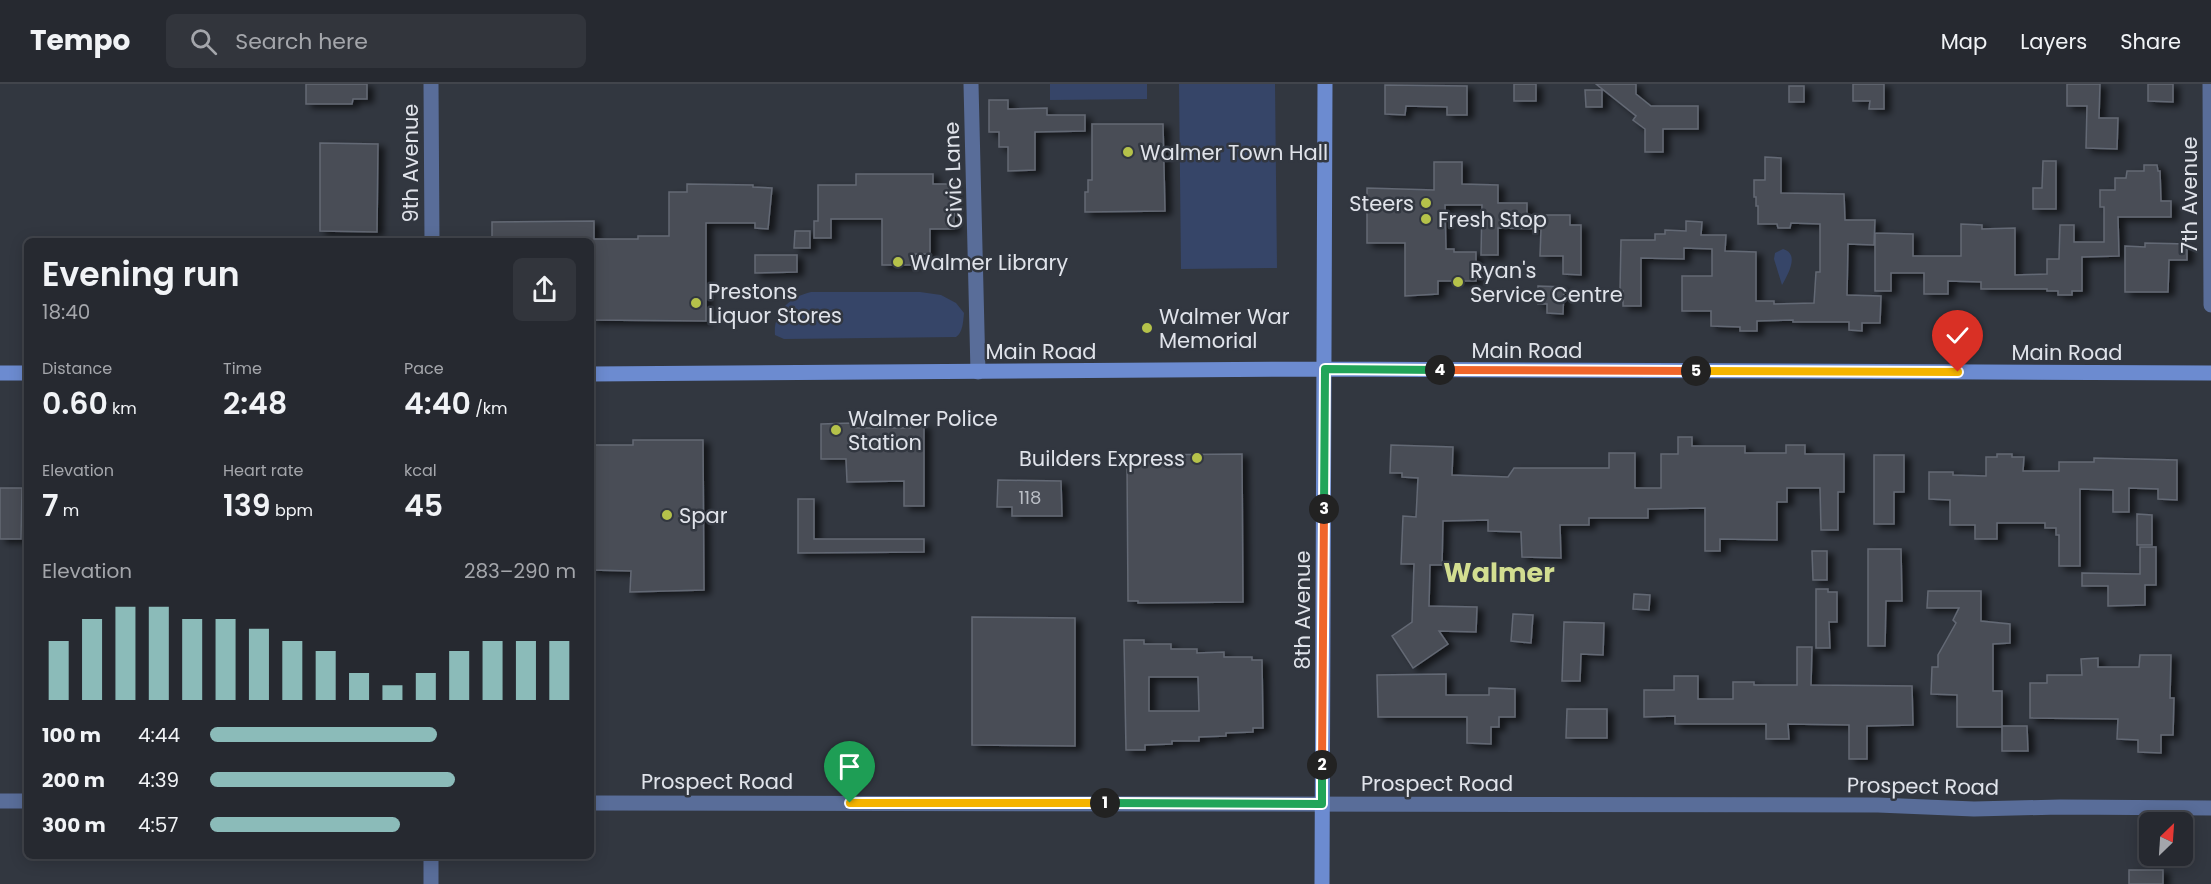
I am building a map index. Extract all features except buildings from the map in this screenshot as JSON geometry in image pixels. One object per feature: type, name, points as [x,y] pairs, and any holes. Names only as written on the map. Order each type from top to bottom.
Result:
[{"type":"street","name":"9th Avenue","points":[[431,84],[432,238]]},
{"type":"street","name":"Civic Lane","points":[[971,84],[978,372]]},
{"type":"street","name":"8th Avenue","points":[[1322,884],[1324,84]]},
{"type":"street","name":"7th Avenue","points":[[2210,84],[2211,305]]},
{"type":"street","name":"Main Road","points":[[594,374],[1325,369],[2211,374]]},
{"type":"street","points":[[0,373],[24,373]]},
{"type":"street","points":[[0,801],[24,801]]},
{"type":"street","name":"Prospect Road","points":[[594,803],[1878,805],[1974,809],[2211,808]]},
{"type":"street","points":[[431,859],[431,884]]},
{"type":"shaded area","points":[[1050,84],[1147,84],[1147,99],[1050,100]]},
{"type":"shaded area","points":[[1179,84],[1275,84],[1277,268],[1181,269]]},
{"type":"shaded area","points":[[1783,249],[1791,255],[1792,260],[1782,285],[1774,259],[1775,253]]},
{"type":"shaded area","points":[[811,292],[920,292],[941,295],[956,303],[964,313],[962,326],[956,337],[784,339],[775,335],[777,319],[784,307],[803,294]]},
{"type":"place","name":"Walmer Town Hall","points":[[1128,152]]},
{"type":"place","name":"Steers","points":[[1426,203]]},
{"type":"place","name":"Fresh Stop","points":[[1426,219]]},
{"type":"place","name":"Walmer Library","points":[[898,262]]},
{"type":"place","name":"Ryan's Service Centre","points":[[1458,282]]},
{"type":"place","name":"Prestons Liquor Stores","points":[[696,303]]},
{"type":"place","name":"Walmer War Memorial","points":[[1147,328]]},
{"type":"place","name":"Walmer Police Station","points":[[836,430]]},
{"type":"place","name":"Builders Express","points":[[1197,458]]},
{"type":"place","name":"Spar","points":[[667,515]]},
{"type":"district","name":"Walmer","points":[[1499,572]]},
{"type":"route","points":[[850,803],[1322,804],[1325,369],[1958,372]]}]
